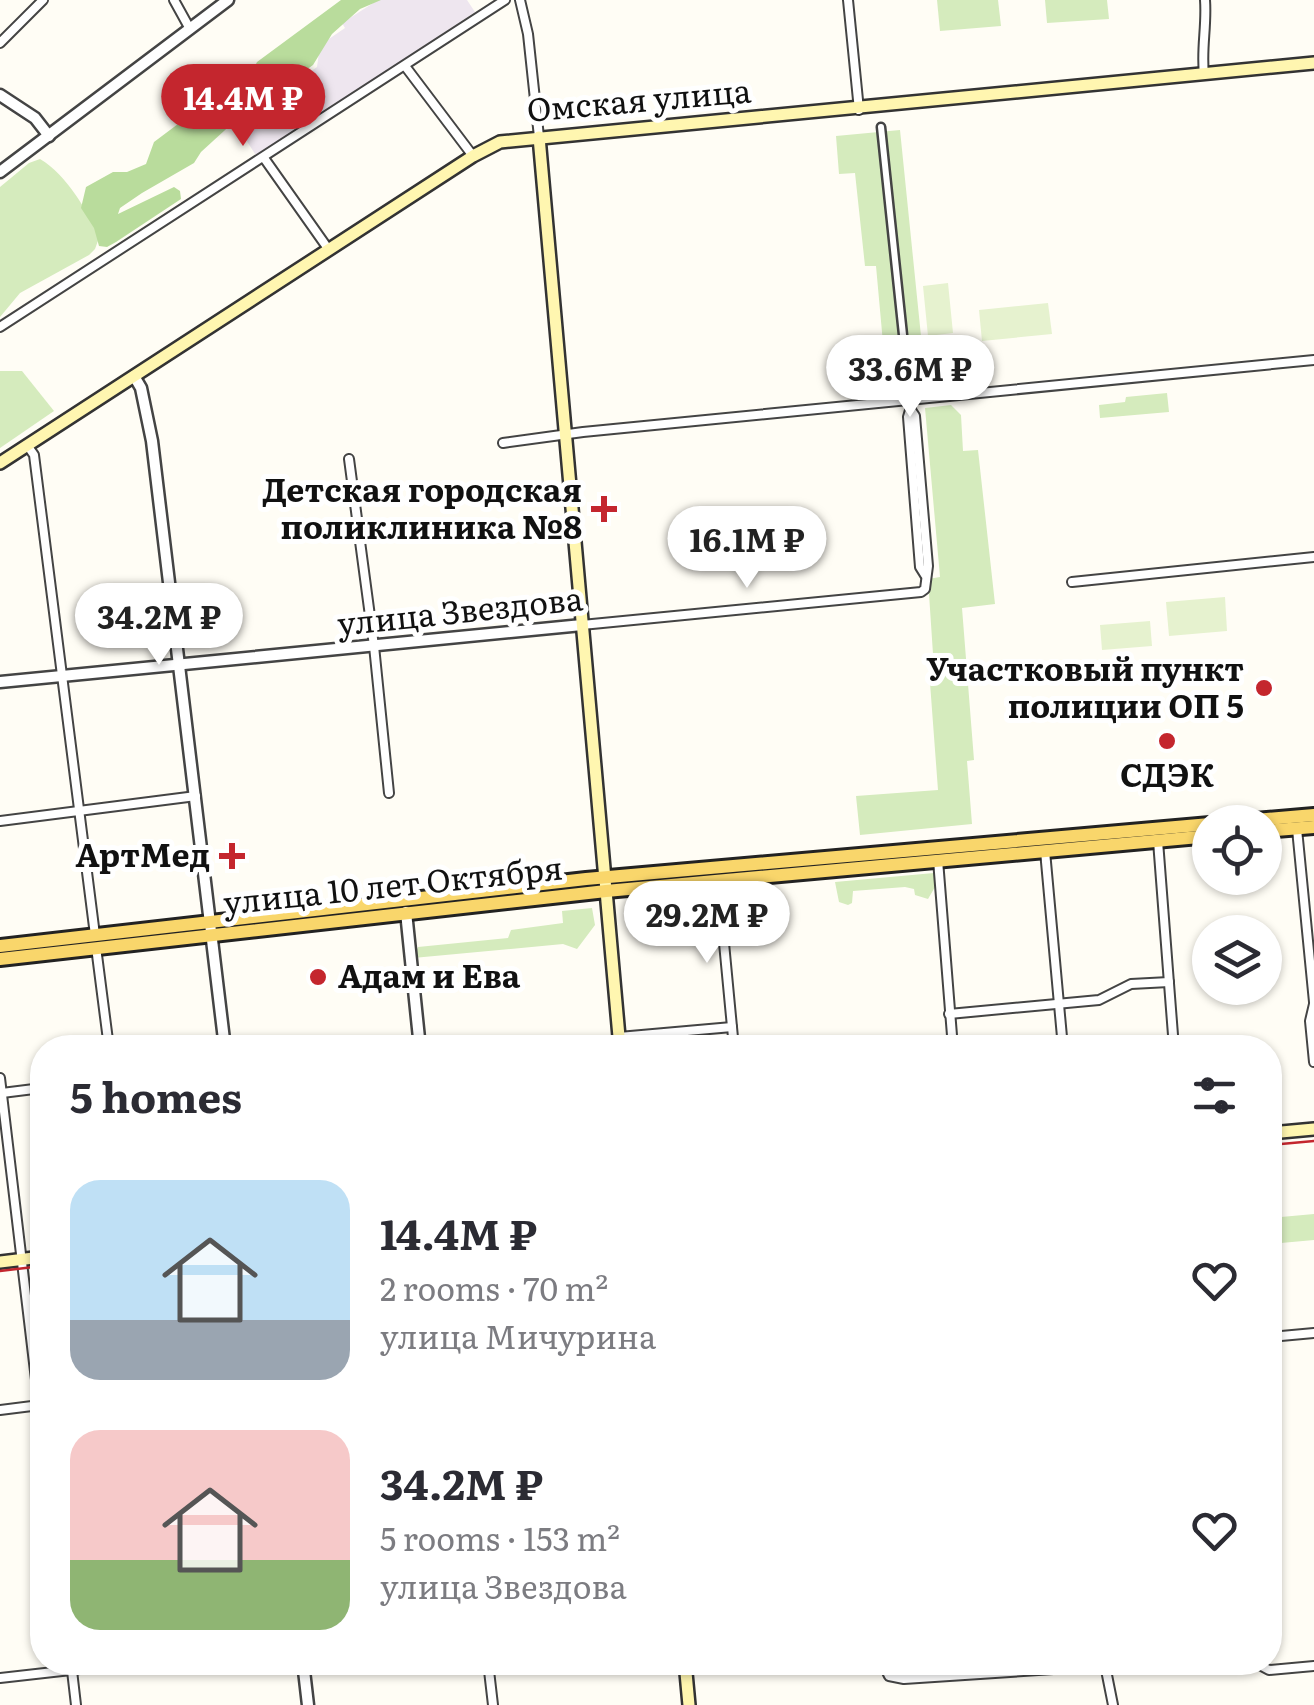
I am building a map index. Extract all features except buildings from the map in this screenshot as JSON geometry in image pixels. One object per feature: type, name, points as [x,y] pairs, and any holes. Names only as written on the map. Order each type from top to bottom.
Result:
[{"type":"main road","name":"Омская улица","points":[[0,462],[500,142],[1314,63]]},
{"type":"main road","points":[[539,137],[619,1035]]},
{"type":"main road","points":[[1282,818],[1314,815]]},
{"type":"main road","name":"улица 10 лет Октября","points":[[0,959],[96,941],[211,927],[1192,826]]},
{"type":"main road","points":[[1282,829],[1314,827]]},
{"type":"main road","name":"улица 10 лет Октября","points":[[211,927],[406,912],[605,884],[718,880],[1192,837]]},
{"type":"main road","name":"улица 10 лет Октября","points":[[0,946],[96,941]]},
{"type":"main road","points":[[1282,1131],[1314,1128]]},
{"type":"main road","points":[[0,1262],[30,1258]]},
{"type":"main road","points":[[687,1675],[690,1705]]},
{"type":"street","points":[[0,43],[43,0]]},
{"type":"street","points":[[174,0],[190,30]]},
{"type":"street","points":[[0,172],[228,0]]},
{"type":"street","points":[[0,326],[506,0]]},
{"type":"street","points":[[520,0],[528,34],[539,137]]},
{"type":"street","points":[[848,0],[859,110]]},
{"type":"street","points":[[1204,74],[1205,0]]},
{"type":"street","points":[[405,66],[473,156]]},
{"type":"street","points":[[0,95],[36,118],[50,136]]},
{"type":"street","points":[[881,126],[911,406]]},
{"type":"street","points":[[264,158],[330,250]]},
{"type":"street","points":[[503,443],[911,406],[1314,360]]},
{"type":"street","points":[[134,376],[146,406],[152,441],[223,1035]]},
{"type":"street","name":"улица Звездова","points":[[0,682],[913,593],[925,589],[928,566],[911,406]]},
{"type":"street","points":[[28,445],[34,455],[107,1035]]},
{"type":"street","points":[[349,459],[374,646],[388,793]]},
{"type":"street","points":[[1072,582],[1314,556]]},
{"type":"street","points":[[0,821],[196,796]]},
{"type":"street","points":[[1297,828],[1314,1003],[1310,1021],[1314,1062]]},
{"type":"street","points":[[1158,840],[1173,1035]]},
{"type":"street","points":[[1045,851],[1062,1035]]},
{"type":"street","points":[[938,860],[951,1035]]},
{"type":"street","points":[[718,880],[733,1035]]},
{"type":"street","points":[[406,912],[419,1035]]},
{"type":"street","points":[[949,1014],[1099,1000],[1131,984],[1169,982]]},
{"type":"street","points":[[672,1035],[732,1027]]},
{"type":"street","points":[[0,1078],[30,1325]]},
{"type":"street","points":[[2,1093],[30,1090]]},
{"type":"street","points":[[1282,1336],[1314,1333]]},
{"type":"street","points":[[0,1410],[30,1406]]},
{"type":"street","points":[[1282,1669],[1314,1666]]},
{"type":"street","points":[[0,1678],[30,1673]]},
{"type":"street","points":[[73,1675],[76,1705]]},
{"type":"street","points":[[305,1675],[308,1705]]},
{"type":"street","points":[[490,1675],[493,1705]]},
{"type":"street","points":[[889,1675],[904,1679],[961,1675]]},
{"type":"street","points":[[1107,1675],[1113,1705]]},
{"type":"shaded area","points":[[378,0],[467,0],[475,12],[257,157],[236,124],[317,67],[320,45],[345,28],[342,23]]},
{"type":"green space","points":[[341,0],[381,0],[360,9],[332,34],[313,65],[236,120],[194,163],[142,193],[120,208],[118,214],[174,187],[180,191],[181,199],[116,242],[99,246],[94,228],[81,208],[86,187],[113,172],[127,172],[146,164],[154,142],[182,121],[203,123],[220,114],[231,105],[235,86],[249,78],[257,62]]},
{"type":"green space","points":[[937,0],[998,0],[1001,26],[940,31]]},
{"type":"green space","points":[[1045,0],[1107,0],[1109,19],[1047,23]]},
{"type":"green space","points":[[900,130],[927,395],[907,397],[900,346],[895,342],[883,343],[876,266],[865,266],[855,173],[839,174],[836,136]]},
{"type":"green space","points":[[40,159],[67,183],[100,235],[89,255],[20,293],[0,317],[0,187],[29,163]]},
{"type":"green space","points":[[948,283],[953,333],[928,336],[923,286]]},
{"type":"green space","points":[[1048,303],[1052,334],[982,341],[979,310]]},
{"type":"green space","points":[[0,371],[22,371],[54,411],[0,448]]},
{"type":"green space","points":[[1167,393],[1169,412],[1100,418],[1099,405],[1125,402],[1126,397]]},
{"type":"green space","points":[[951,405],[961,415],[963,451],[978,450],[995,604],[962,608],[974,760],[967,761],[972,824],[860,835],[856,796],[938,790],[928,656],[933,654],[928,579],[940,577],[925,408]]},
{"type":"green space","points":[[1225,597],[1227,631],[1169,636],[1166,602]]},
{"type":"green space","points":[[1150,621],[1152,646],[1102,650],[1100,625]]},
{"type":"green space","points":[[934,873],[935,887],[928,899],[905,887],[853,891],[852,903],[848,905],[839,902],[835,882]]},
{"type":"green space","points":[[592,908],[595,925],[577,949],[563,944],[413,958],[418,947],[508,938],[511,930],[563,923],[562,911]]},
{"type":"green space","points":[[1314,1214],[1314,1240],[1282,1243],[1282,1217]]},
{"type":"tram line","points":[[1282,1144],[1314,1141]]},
{"type":"tram line","points":[[0,1271],[30,1267]]},
{"type":"place","name":"Детская городская поликлиника №8","points":[[604,509]]},
{"type":"place","name":"Участковый пункт полиции ОП 5","points":[[1264,688]]},
{"type":"place","name":"СДЭК","points":[[1167,741]]},
{"type":"place","name":"АртМед","points":[[232,856]]},
{"type":"place","name":"Адам и Ева","points":[[318,977]]}]
